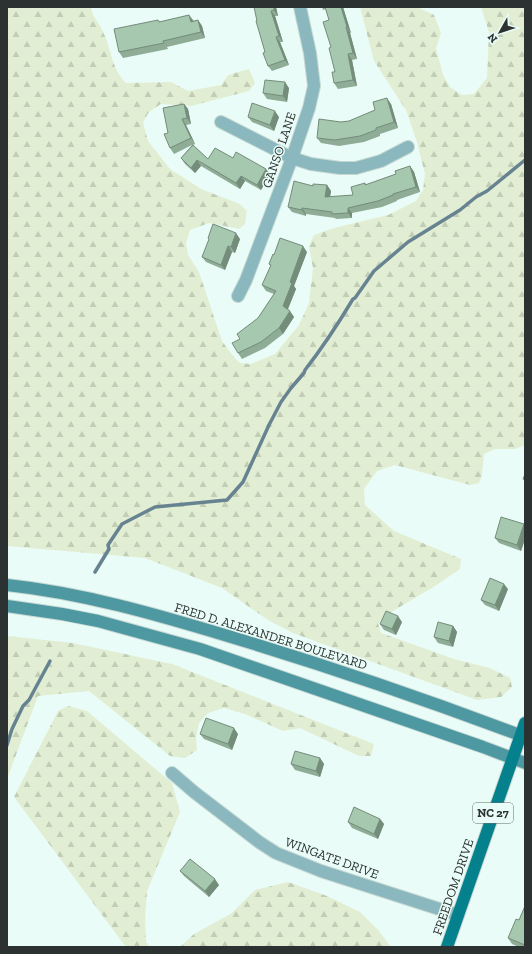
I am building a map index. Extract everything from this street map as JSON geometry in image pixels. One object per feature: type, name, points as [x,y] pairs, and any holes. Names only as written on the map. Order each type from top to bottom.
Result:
[{"type":"main road","name":"FRED D. ALEXANDER BOULEVARD","points":[[7,585],[99,600],[206,629],[296,656],[523,736]]},
{"type":"main road","points":[[7,606],[98,621],[200,649],[525,763]]},
{"type":"main road","name":"FREEDOM DRIVE","points":[[447,947],[513,758],[523,736],[525,723]]},
{"type":"street","name":"GANSO LANE","points":[[238,296],[246,280],[292,158],[309,108],[314,86],[310,53],[300,7]]},
{"type":"street","points":[[221,122],[292,158],[311,164],[340,168],[356,168],[381,161],[408,147]]},
{"type":"street","name":"WINGATE DRIVE","points":[[172,773],[194,792],[259,842],[276,853],[321,872],[458,915]]},
{"type":"green space","points":[[7,7],[91,7],[93,15],[106,39],[117,71],[126,83],[171,82],[188,91],[221,85],[228,75],[249,69],[255,83],[249,91],[191,106],[161,104],[149,112],[143,122],[148,141],[170,169],[201,189],[240,204],[247,211],[245,224],[239,229],[209,223],[190,230],[186,243],[188,255],[199,272],[222,341],[240,363],[251,364],[275,354],[299,325],[309,303],[313,268],[309,246],[314,235],[334,228],[388,215],[416,201],[423,190],[425,174],[417,142],[406,110],[374,61],[360,7],[417,7],[434,15],[441,33],[436,48],[443,75],[450,87],[462,95],[474,94],[487,78],[489,32],[481,7],[525,7],[525,445],[515,449],[495,449],[484,454],[482,475],[479,483],[470,485],[395,465],[377,471],[364,489],[365,505],[394,531],[461,559],[460,569],[388,614],[378,623],[381,633],[454,659],[490,668],[510,678],[512,687],[501,697],[477,700],[293,633],[268,620],[222,588],[145,558],[7,546]]},
{"type":"green space","points":[[7,636],[73,643],[172,664],[374,744],[371,756],[359,756],[300,728],[283,731],[245,714],[224,708],[208,713],[199,723],[196,738],[197,750],[185,758],[170,756],[89,691],[38,696],[7,779]]},
{"type":"green space","points":[[68,706],[87,711],[172,783],[180,812],[147,891],[145,918],[146,942],[150,947],[126,947],[14,797],[58,711]]},
{"type":"green space","points":[[288,882],[327,896],[360,912],[378,930],[391,947],[180,947],[194,934],[232,913],[255,890]]},
{"type":"building","points":[[254,7],[274,7],[274,10],[271,11],[279,36],[276,37],[285,60],[268,66],[263,53],[265,52],[256,21]]},
{"type":"building","points":[[325,7],[341,7],[353,53],[348,54],[353,80],[334,83],[332,72],[335,72],[329,48],[331,47],[323,22],[329,20]]},
{"type":"building","points":[[189,15],[191,22],[198,20],[201,32],[163,41],[164,43],[119,52],[114,29],[158,20],[159,22]]},
{"type":"building","points":[[265,80],[285,82],[283,96],[263,93]]},
{"type":"building","points":[[387,98],[394,122],[376,128],[376,130],[360,136],[335,140],[317,138],[319,119],[341,122],[349,121],[375,110],[373,102]]},
{"type":"building","points":[[252,103],[275,111],[270,125],[248,117]]},
{"type":"building","points":[[184,104],[187,118],[182,119],[191,138],[170,148],[164,134],[168,133],[163,108]]},
{"type":"building","points":[[193,145],[208,159],[215,148],[233,158],[236,152],[266,169],[257,185],[241,176],[236,183],[197,160],[191,168],[181,158]]},
{"type":"building","points":[[410,166],[416,187],[393,194],[378,201],[348,208],[348,213],[332,214],[332,212],[302,208],[302,210],[288,207],[294,181],[313,186],[313,184],[327,185],[325,197],[353,195],[351,187],[365,183],[365,185],[396,174],[395,171]]},
{"type":"building","points":[[213,224],[236,233],[231,247],[228,246],[221,265],[202,257]]},
{"type":"building","points":[[280,238],[303,246],[290,282],[292,283],[283,306],[290,311],[279,328],[261,342],[238,353],[232,343],[240,339],[237,334],[258,318],[276,291],[262,285],[271,265],[269,264]]},
{"type":"building","points":[[501,517],[524,524],[517,545],[495,538]]},
{"type":"building","points":[[490,578],[504,584],[495,605],[481,600]]},
{"type":"building","points":[[386,611],[398,616],[392,629],[380,624]]},
{"type":"building","points":[[438,622],[453,626],[449,641],[434,637]]},
{"type":"building","points":[[206,718],[234,728],[228,744],[200,734]]},
{"type":"building","points":[[295,751],[320,758],[316,771],[291,764]]},
{"type":"building","points":[[354,807],[380,819],[374,834],[348,822]]},
{"type":"building","points":[[190,859],[215,879],[205,891],[180,871]]},
{"type":"building","points":[[525,906],[525,945],[508,938],[516,919],[519,920]]},
{"type":"waterway","points":[[95,572],[109,549],[108,545],[122,524],[155,507],[227,500],[243,482],[281,402],[304,373],[353,299],[374,271],[408,242],[460,210],[476,197],[487,191],[525,160]]},
{"type":"waterway","points":[[7,745],[12,729],[23,706],[29,700],[50,661]]}]
